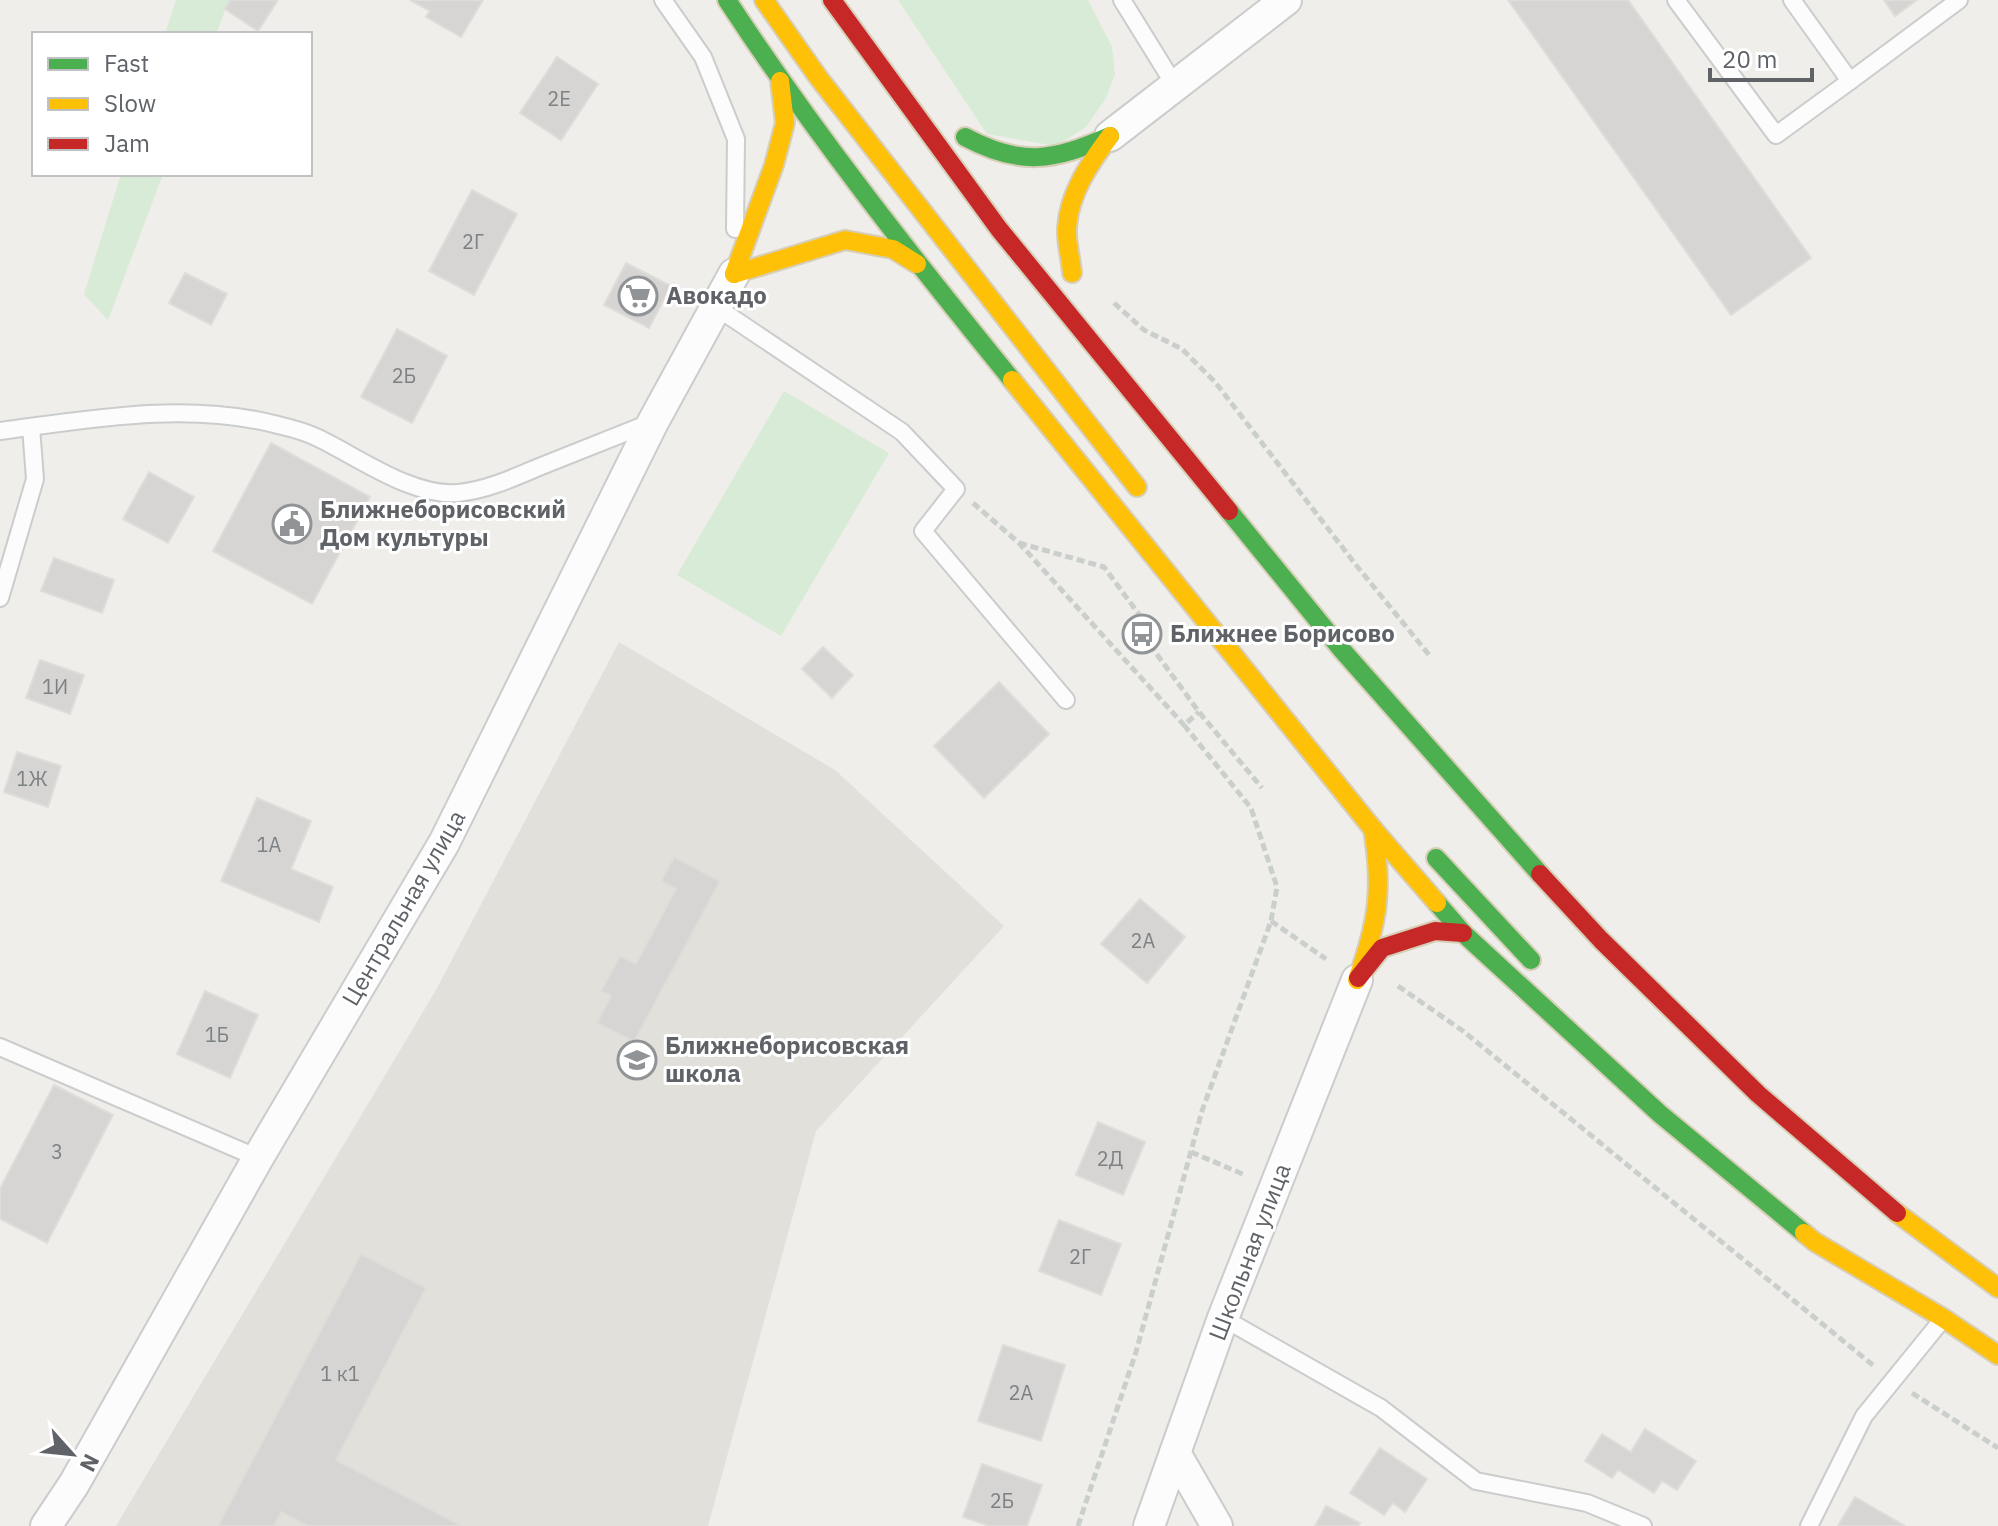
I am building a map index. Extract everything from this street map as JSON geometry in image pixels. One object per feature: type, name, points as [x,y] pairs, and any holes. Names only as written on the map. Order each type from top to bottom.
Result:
[{"type":"main road","points":[[727,0],[780,81],[917,264],[1373,829],[1463,933],[1660,1114],[1815,1242],[1943,1318],[1998,1355]]},
{"type":"main road","points":[[764,0],[847,115],[1149,501]]},
{"type":"main road","points":[[832,0],[999,229],[1342,650],[1499,830],[1601,940],[1758,1094],[1903,1218],[1998,1288]]},
{"type":"main road","points":[[734,274],[774,165],[785,123],[780,81]]},
{"type":"main road","points":[[985,166],[961,131],[986,150],[1029,161],[1073,153],[1110,136]]},
{"type":"main road","points":[[1054,251],[1077,279],[1067,228],[1074,199],[1089,164],[1110,136]]},
{"type":"main road","points":[[734,274],[845,240],[893,249],[917,264]]},
{"type":"main road","points":[[1381,666],[1421,716],[1499,830]]},
{"type":"main road","points":[[1357,980],[1373,936],[1380,871],[1373,829]]},
{"type":"main road","points":[[1423,843],[1547,976]]},
{"type":"main road","points":[[1357,980],[1382,948],[1435,931],[1463,933]]},
{"type":"main road","points":[[1848,1241],[1943,1318]]},
{"type":"street","points":[[1110,136],[1286,0]]},
{"type":"street","name":"Центральная улица","points":[[46,1526],[74,1484],[258,1158],[444,843],[653,422],[734,274]]},
{"type":"street","name":"Школьная улица","points":[[1149,1526],[1223,1318],[1357,980]]},
{"type":"street","points":[[1175,1453],[1217,1526]]},
{"type":"lane","points":[[663,0],[703,57],[736,139],[734,274]]},
{"type":"lane","points":[[1122,0],[1174,84]]},
{"type":"lane","points":[[1676,0],[1776,135],[1959,0]]},
{"type":"lane","points":[[1792,0],[1850,81]]},
{"type":"lane","points":[[716,307],[902,432],[956,489],[923,531],[1066,700]]},
{"type":"lane","points":[[0,431],[112,416],[188,413],[236,418],[276,424],[315,436],[396,479],[455,493],[489,487],[653,422]]},
{"type":"lane","points":[[0,598],[35,479],[31,427]]},
{"type":"lane","points":[[0,1047],[258,1158]]},
{"type":"lane","points":[[1223,1318],[1381,1408],[1476,1481],[1587,1503],[1643,1526]]},
{"type":"lane","points":[[1809,1526],[1864,1416],[1943,1318]]},
{"type":"path","points":[[1103,294],[1144,330],[1182,349],[1215,382],[1430,656]]},
{"type":"path","points":[[956,489],[1019,543],[1184,725],[1251,808],[1277,887],[1271,921],[1202,1111],[1136,1352],[1078,1526]]},
{"type":"path","points":[[1019,543],[1104,567],[1138,613],[1142,634],[1199,712],[1262,788]]},
{"type":"path","points":[[1184,725],[1199,712]]},
{"type":"path","points":[[1389,980],[1463,1031],[1892,1381],[1998,1448]]},
{"type":"path","points":[[1191,1152],[1275,1187]]},
{"type":"shaded area","name":"Ближнеборисовская школа","points":[[619,642],[835,770],[1004,926],[816,1131],[708,1526],[116,1526],[436,990]]},
{"type":"green space","points":[[176,0],[229,0],[217,32],[166,32]]},
{"type":"green space","points":[[898,0],[1088,0],[1112,47],[1115,74],[1106,98],[1086,127],[1056,146],[987,134]]},
{"type":"green space","points":[[120,176],[162,176],[108,320],[84,294]]},
{"type":"green space","points":[[784,391],[889,453],[781,636],[677,575]]},
{"type":"building","points":[[230,0],[278,0],[258,31],[225,9]]},
{"type":"building","points":[[410,0],[483,0],[461,37],[426,17],[430,11]]},
{"type":"building","points":[[1508,0],[1628,0],[1811,258],[1731,315]]},
{"type":"building","points":[[1884,0],[1917,0],[1895,16]]},
{"type":"building","points":[[557,57],[598,84],[561,140],[520,113]]},
{"type":"building","points":[[472,190],[517,214],[474,295],[429,271]]},
{"type":"building","name":"Авокадо","points":[[626,263],[671,286],[649,328],[604,305]]},
{"type":"building","points":[[185,273],[227,294],[211,325],[169,303]]},
{"type":"building","points":[[397,329],[447,356],[412,423],[361,397]]},
{"type":"building","name":"Ближнеборисовский Дом культуры","points":[[271,443],[370,497],[312,604],[213,551]]},
{"type":"building","points":[[149,472],[194,497],[168,543],[123,519]]},
{"type":"building","points":[[54,558],[114,580],[102,613],[41,591]]},
{"type":"building","points":[[823,647],[853,675],[832,698],[802,669]]},
{"type":"building","points":[[40,660],[84,675],[70,714],[26,698]]},
{"type":"building","points":[[999,682],[1049,734],[984,798],[934,746]]},
{"type":"building","points":[[17,752],[61,766],[48,807],[4,792]]},
{"type":"building","points":[[257,798],[311,821],[291,869],[333,887],[319,922],[221,881]]},
{"type":"building","points":[[674,857],[720,881],[634,1042],[597,1023],[611,996],[601,991],[620,956],[636,964],[676,889],[661,881]]},
{"type":"building","points":[[1140,899],[1185,937],[1147,983],[1101,944]]},
{"type":"building","points":[[205,991],[258,1015],[230,1078],[177,1054]]},
{"type":"building","points":[[54,1085],[113,1115],[47,1243],[0,1219],[0,1189]]},
{"type":"building","points":[[1098,1122],[1145,1142],[1123,1195],[1076,1175]]},
{"type":"building","points":[[1059,1220],[1121,1244],[1101,1295],[1039,1271]]},
{"type":"building","points":[[361,1254],[426,1288],[336,1460],[462,1526],[308,1526],[281,1512],[274,1526],[218,1526]]},
{"type":"building","points":[[1003,1345],[1065,1365],[1041,1441],[978,1421]]},
{"type":"building","points":[[1645,1429],[1696,1461],[1677,1490],[1662,1481],[1654,1493],[1618,1470],[1612,1478],[1585,1461],[1602,1434],[1631,1452]]},
{"type":"building","points":[[1380,1448],[1427,1479],[1405,1512],[1393,1503],[1384,1515],[1350,1493]]},
{"type":"building","points":[[982,1464],[1042,1485],[1027,1526],[989,1526],[963,1517]]},
{"type":"building","points":[[1855,1497],[1905,1526],[1838,1526]]},
{"type":"building","points":[[1326,1506],[1360,1523],[1358,1526],[1315,1526]]},
{"type":"traffic: fast","points":[[727,0],[865,194],[1012,380]]},
{"type":"traffic: fast","points":[[965,137],[1003,153],[1037,157],[1071,151],[1110,136]]},
{"type":"traffic: fast","points":[[1229,511],[1342,650],[1540,874]]},
{"type":"traffic: fast","points":[[1436,858],[1531,960]]},
{"type":"traffic: fast","points":[[1437,903],[1463,933],[1660,1114],[1804,1233]]},
{"type":"traffic: slow","points":[[764,0],[818,77],[1137,487]]},
{"type":"traffic: slow","points":[[734,274],[774,165],[785,123],[780,81]]},
{"type":"traffic: slow","points":[[1072,273],[1067,234],[1072,203],[1088,168],[1110,136]]},
{"type":"traffic: slow","points":[[734,274],[845,240],[893,249],[917,264]]},
{"type":"traffic: slow","points":[[1012,380],[1373,829],[1437,903]]},
{"type":"traffic: slow","points":[[1357,980],[1377,906],[1378,870],[1373,829]]},
{"type":"traffic: slow","points":[[1897,1213],[1998,1288]]},
{"type":"traffic: slow","points":[[1804,1233],[1998,1355]]},
{"type":"traffic: jam","points":[[832,0],[999,229],[1229,511]]},
{"type":"traffic: jam","points":[[1540,874],[1601,940],[1758,1094],[1897,1213]]},
{"type":"traffic: jam","points":[[1358,978],[1382,948],[1435,931],[1463,933]]},
{"type":"place","name":"Авокадо","points":[[638,296]]},
{"type":"place","name":"Ближнеборисовский Дом культуры","points":[[292,524]]},
{"type":"place","name":"Ближнее Борисово","points":[[1142,634]]},
{"type":"place","name":"Ближнеборисовская школа","points":[[637,1060]]}]
